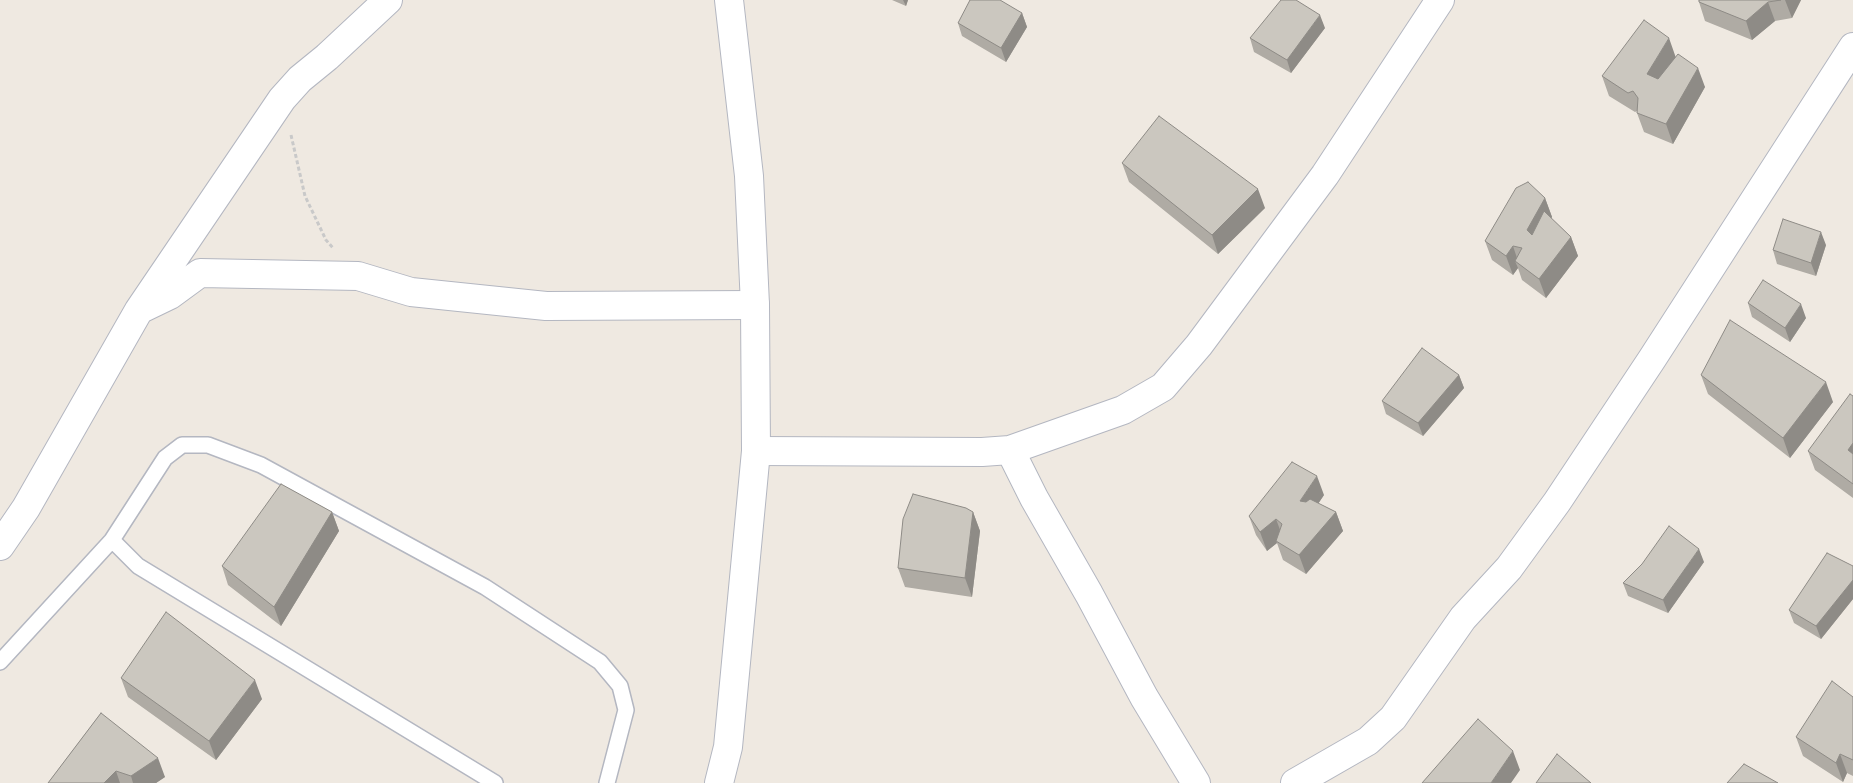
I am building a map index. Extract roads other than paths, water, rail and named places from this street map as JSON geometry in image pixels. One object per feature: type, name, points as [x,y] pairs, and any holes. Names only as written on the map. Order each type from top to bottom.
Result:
[{"type":"street","points":[[0,546],[31,499],[140,310],[282,99],[300,79],[327,57],[388,0]]},
{"type":"street","points":[[720,783],[729,738],[756,451],[755,305],[749,176],[729,0]]},
{"type":"street","points":[[756,451],[982,452],[1010,450],[1123,410],[1163,387],[1205,338],[1325,175],[1440,0]]},
{"type":"street","points":[[1295,783],[1368,741],[1394,718],[1463,618],[1509,568],[1652,360],[1853,47]]},
{"type":"street","points":[[140,310],[170,295],[200,273],[358,276],[411,292],[546,306],[755,305]]},
{"type":"street","points":[[1010,450],[1034,498],[1144,696],[1196,783]]},
{"type":"lane","points":[[0,662],[112,540],[165,458],[182,445],[208,445],[261,465],[484,588],[600,662],[620,686],[626,710],[607,783]]},
{"type":"lane","points":[[112,540],[138,566],[495,783]]}]
